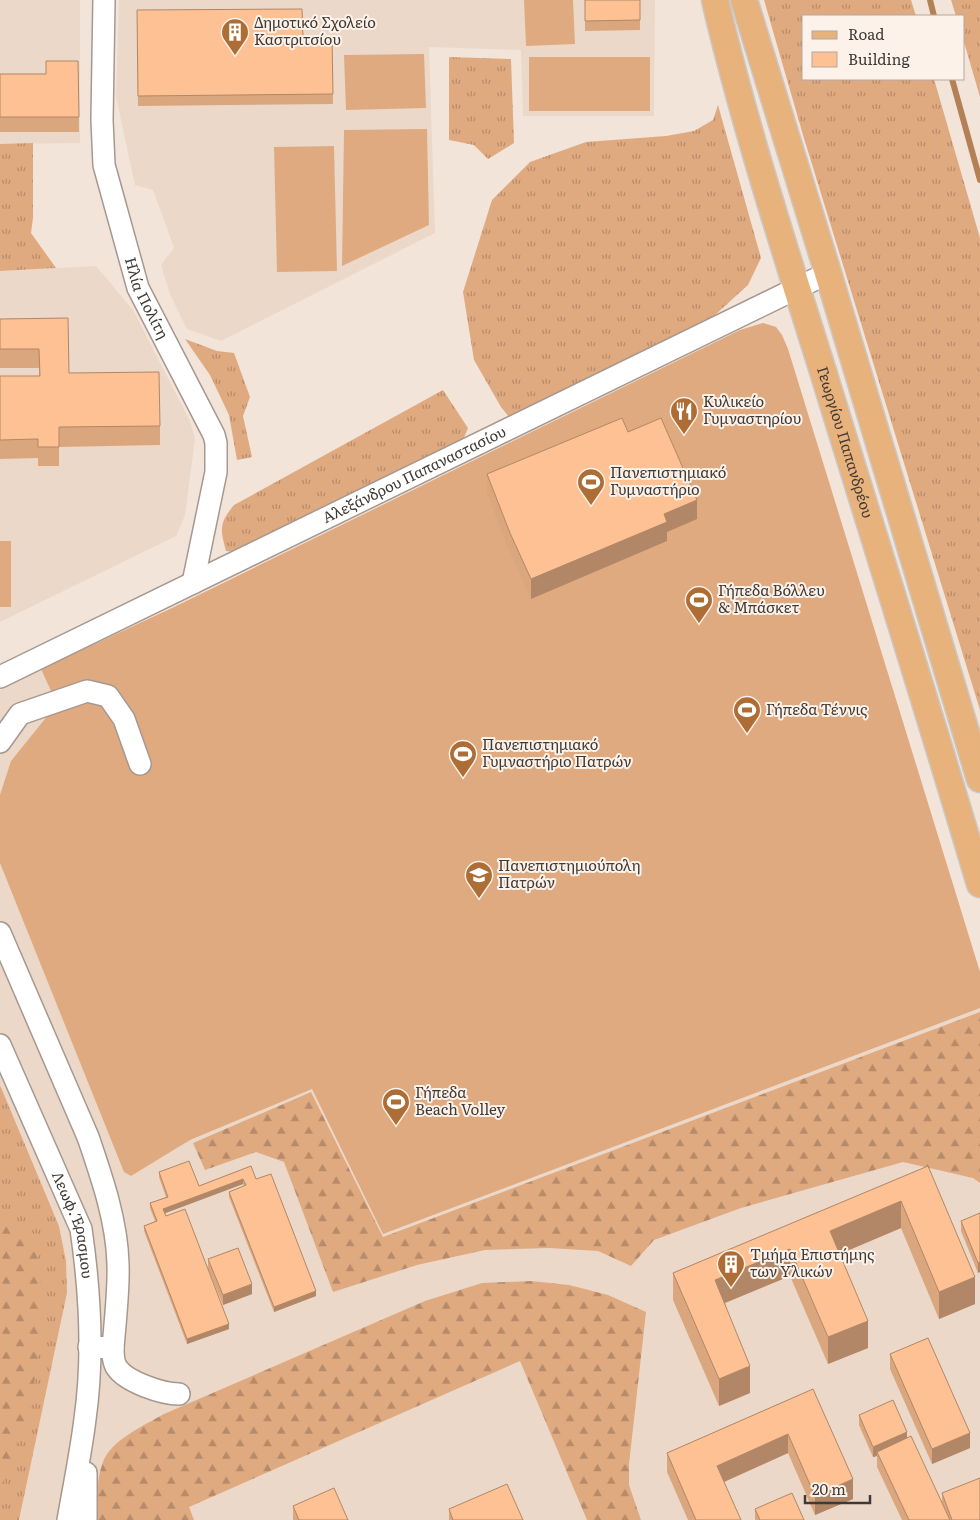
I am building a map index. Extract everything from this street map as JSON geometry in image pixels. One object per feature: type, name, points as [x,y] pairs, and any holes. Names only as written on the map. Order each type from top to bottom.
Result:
[{"type":"main road","name":"Γεωργίου Παπανδρέου","points":[[715,0],[741,104],[927,704],[980,884]]},
{"type":"main road","points":[[744,0],[980,779]]},
{"type":"street","name":"Ηλία Πολίτη","points":[[104,0],[102,120],[104,164],[138,288],[214,435],[216,443],[216,472],[193,583]]},
{"type":"street","name":"Αλεξάνδρου Παπαναστασίου","points":[[0,677],[828,274]]},
{"type":"street","points":[[0,742],[20,714],[87,691],[108,696],[119,711],[124,719],[140,764]]},
{"type":"street","points":[[0,933],[88,1137],[110,1210],[116,1234],[118,1265],[114,1359],[118,1369],[128,1377],[168,1394],[179,1394]]},
{"type":"street","name":"Λεωφ. Έρασμου","points":[[0,1045],[81,1229],[88,1301],[89,1347],[85,1418]]},
{"type":"street","points":[[89,1347],[113,1348]]},
{"type":"street","points":[[68,1520],[85,1418]]},
{"type":"street","points":[[85,1418],[86,1520]]},
{"type":"shaded area","points":[[0,0],[80,0],[80,143],[0,144]]},
{"type":"shaded area","points":[[119,0],[655,0],[654,116],[523,116],[521,50],[429,47],[435,233],[221,341],[187,329],[170,294],[161,265],[174,248],[153,190],[135,185],[116,97]]},
{"type":"shaded area","points":[[96,266],[133,310],[190,421],[195,439],[185,515],[176,536],[0,622],[0,271]]},
{"type":"shaded area","name":"Πανεπιστημιούπολη Πατρών","points":[[763,323],[776,327],[788,349],[980,972],[980,1520],[19,1520],[67,1293],[66,1261],[59,1226],[0,1085],[0,690],[172,608],[740,330]]},
{"type":"green space","points":[[524,0],[573,0],[575,44],[526,46]]},
{"type":"green space","points":[[764,0],[911,0],[916,15],[802,15],[802,80],[934,80],[980,238],[980,710],[803,135]]},
{"type":"green space","points":[[951,0],[980,0],[980,97],[965,45],[965,15],[956,15]]},
{"type":"green space","points":[[424,54],[426,108],[346,110],[344,55]]},
{"type":"green space","points":[[449,57],[511,59],[514,143],[488,159],[474,145],[449,140]]},
{"type":"green space","points":[[529,57],[650,57],[650,111],[529,111]]},
{"type":"green space","points":[[718,105],[761,258],[748,285],[715,315],[509,417],[501,407],[474,360],[463,292],[492,200],[530,162],[586,142],[666,136],[694,131],[713,120]]},
{"type":"green space","points":[[427,129],[429,225],[342,266],[344,130]]},
{"type":"green space","points":[[33,143],[33,218],[31,233],[56,268],[0,271],[0,144]]},
{"type":"green space","points":[[334,146],[337,271],[277,272],[274,147]]},
{"type":"green space","name":"Πανεπιστημιακό Γυμναστήριο Πατρών","points":[[763,323],[776,327],[788,349],[980,972],[980,1008],[383,1234],[312,1089],[190,1140],[131,1176],[124,1172],[0,863],[0,795],[11,761],[57,704],[41,669],[172,608],[740,330]]},
{"type":"green space","points":[[185,339],[217,351],[234,353],[250,397],[243,416],[252,457],[237,460],[229,415],[210,375]]},
{"type":"green space","points":[[443,390],[468,428],[463,440],[236,552],[226,551],[222,526],[234,505]]},
{"type":"green space","points":[[0,541],[11,541],[11,607],[0,607]]},
{"type":"green space","points":[[980,1012],[980,1183],[973,1178],[903,1162],[741,1208],[654,1240],[631,1266],[598,1251],[549,1248],[485,1250],[417,1265],[333,1292],[284,1162],[256,1152],[205,1170],[193,1143],[311,1092],[383,1237]]},
{"type":"green space","points":[[0,1085],[59,1226],[66,1261],[67,1293],[19,1520],[0,1520]]},
{"type":"green space","points":[[0,1214],[36,1242],[44,1313],[31,1406],[0,1490]]},
{"type":"green space","points":[[531,1281],[569,1285],[608,1295],[646,1312],[629,1464],[629,1485],[641,1520],[587,1520],[520,1361],[189,1507],[194,1520],[96,1520],[97,1491],[103,1462],[113,1447],[138,1428],[164,1414],[425,1301],[482,1283]]},
{"type":"building","points":[[585,0],[640,0],[640,20],[585,21]]},
{"type":"building","name":"Δημοτικό Σχολείο Καστριτσίου","points":[[302,9],[303,37],[332,37],[333,94],[138,96],[137,10]]},
{"type":"building","points":[[46,61],[78,61],[79,117],[0,117],[0,74],[46,74]]},
{"type":"building","points":[[68,318],[69,373],[159,372],[160,426],[59,427],[59,447],[38,447],[38,439],[0,440],[0,376],[40,376],[39,349],[0,349],[0,319]]},
{"type":"building","name":"Πανεπιστημιακό Γυμναστήριο","points":[[622,418],[628,432],[661,418],[697,500],[664,514],[667,522],[531,579],[510,533],[487,474]]},
{"type":"building","points":[[189,1161],[199,1186],[251,1166],[256,1179],[271,1174],[316,1291],[274,1307],[229,1192],[246,1185],[243,1179],[163,1209],[166,1216],[185,1209],[229,1324],[187,1339],[144,1226],[157,1221],[150,1203],[168,1197],[159,1172]]},
{"type":"building","points":[[928,1166],[975,1277],[939,1292],[901,1201],[830,1231],[868,1321],[828,1337],[790,1249],[715,1280],[750,1366],[719,1379],[673,1273]]},
{"type":"building","points":[[980,1213],[980,1262],[978,1263],[961,1221]]},
{"type":"building","points":[[238,1248],[252,1284],[223,1295],[208,1259]]},
{"type":"building","points":[[928,1338],[970,1433],[932,1449],[890,1354]]},
{"type":"building","points":[[813,1389],[853,1479],[815,1496],[788,1434],[717,1466],[741,1520],[696,1520],[667,1453]]},
{"type":"building","points":[[893,1400],[907,1432],[873,1447],[859,1415]]},
{"type":"building","points":[[911,1436],[950,1520],[909,1520],[877,1452]]},
{"type":"building","points":[[980,1478],[980,1520],[952,1520],[942,1493]]},
{"type":"building","points":[[507,1484],[523,1520],[453,1520],[449,1509]]},
{"type":"building","points":[[334,1488],[348,1520],[299,1520],[293,1506]]},
{"type":"building","points":[[792,1493],[804,1520],[760,1520],[755,1509]]},
{"type":"waterway","points":[[930,0],[934,15]]},
{"type":"waterway","points":[[952,80],[980,180]]},
{"type":"place","name":"Δημοτικό Σχολείο Καστριτσίου","points":[[235,56]]},
{"type":"place","name":"Κυλικείο Γυμναστηρίου","points":[[684,435]]},
{"type":"place","name":"Πανεπιστημιακό Γυμναστήριο","points":[[591,506]]},
{"type":"place","name":"Γήπεδα Βόλλευ & Μπάσκετ","points":[[699,624]]},
{"type":"place","name":"Γήπεδα Τέννις","points":[[747,734]]},
{"type":"place","name":"Πανεπιστημιακό Γυμναστήριο Πατρών","points":[[463,778]]},
{"type":"place","name":"Πανεπιστημιούπολη Πατρών","points":[[479,899]]},
{"type":"place","name":"Γήπεδα Beach Volley","points":[[396,1126]]},
{"type":"place","name":"Τμήμα Επιστήμης των Υλικών","points":[[731,1288]]}]
